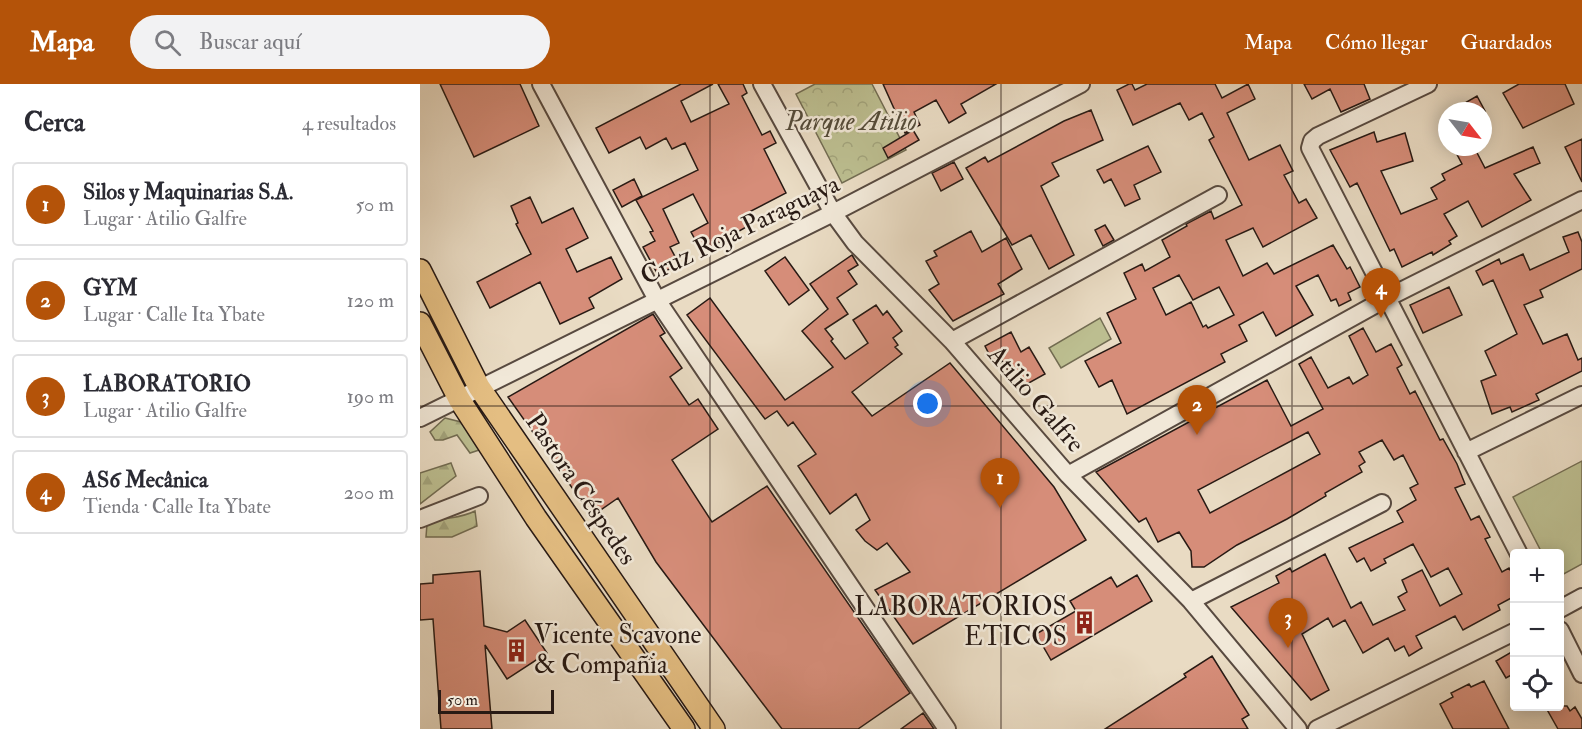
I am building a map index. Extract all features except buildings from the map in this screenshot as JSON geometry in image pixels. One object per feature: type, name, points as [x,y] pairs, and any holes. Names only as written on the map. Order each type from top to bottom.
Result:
[{"type":"main road","name":"Pastora Céspedes","points":[[420,270],[480,387],[714,729]]},
{"type":"main road","name":"Pastora Céspedes","points":[[420,322],[459,399],[540,524],[684,729]]},
{"type":"street","points":[[541,84],[657,300],[947,729]]},
{"type":"street","name":"Atilio Galfre","points":[[762,84],[833,213],[855,243],[952,341],[1068,475],[1191,602],[1298,729]]},
{"type":"street","name":"Cruz Roja Paraguaya","points":[[420,418],[833,213],[1081,84]]},
{"type":"street","points":[[1428,84],[1318,136],[1312,141],[1310,148],[1517,549]]},
{"type":"street","points":[[952,341],[1218,195]]},
{"type":"street","points":[[1068,475],[1389,297],[1582,200]]},
{"type":"street","points":[[1466,452],[1582,395]]},
{"type":"street","points":[[420,519],[479,496]]},
{"type":"street","points":[[1191,602],[1382,503]]},
{"type":"street","points":[[1564,607],[1582,597]]},
{"type":"street","points":[[1317,729],[1510,634]]},
{"type":"street","points":[[1564,638],[1582,674]]},
{"type":"green space","name":"Parque Atilio","points":[[815,84],[872,84],[906,150],[842,183],[796,94]]},
{"type":"green space","points":[[1100,318],[1111,339],[1061,368],[1049,348]]},
{"type":"green space","points":[[445,418],[465,423],[481,448],[470,453],[457,435],[435,440],[430,432]]},
{"type":"green space","points":[[1582,461],[1582,564],[1564,574],[1564,549],[1540,549],[1513,497]]},
{"type":"green space","points":[[451,463],[456,476],[420,504],[420,473]]},
{"type":"green space","points":[[475,511],[477,526],[452,537],[426,537],[427,524]]},
{"type":"place","name":"AS6 Mecânica","points":[[1381,318]]},
{"type":"place","name":"GYM","points":[[1197,435]]},
{"type":"place","name":"Silos y Maquinarias S.A.","points":[[1000,508]]},
{"type":"place","name":"LABORATORIOS ETICOS","points":[[1085,622]]},
{"type":"place","name":"LABORATORIO","points":[[1288,648]]},
{"type":"place","name":"Vicente Scavone & Compañia","points":[[516,650]]}]
